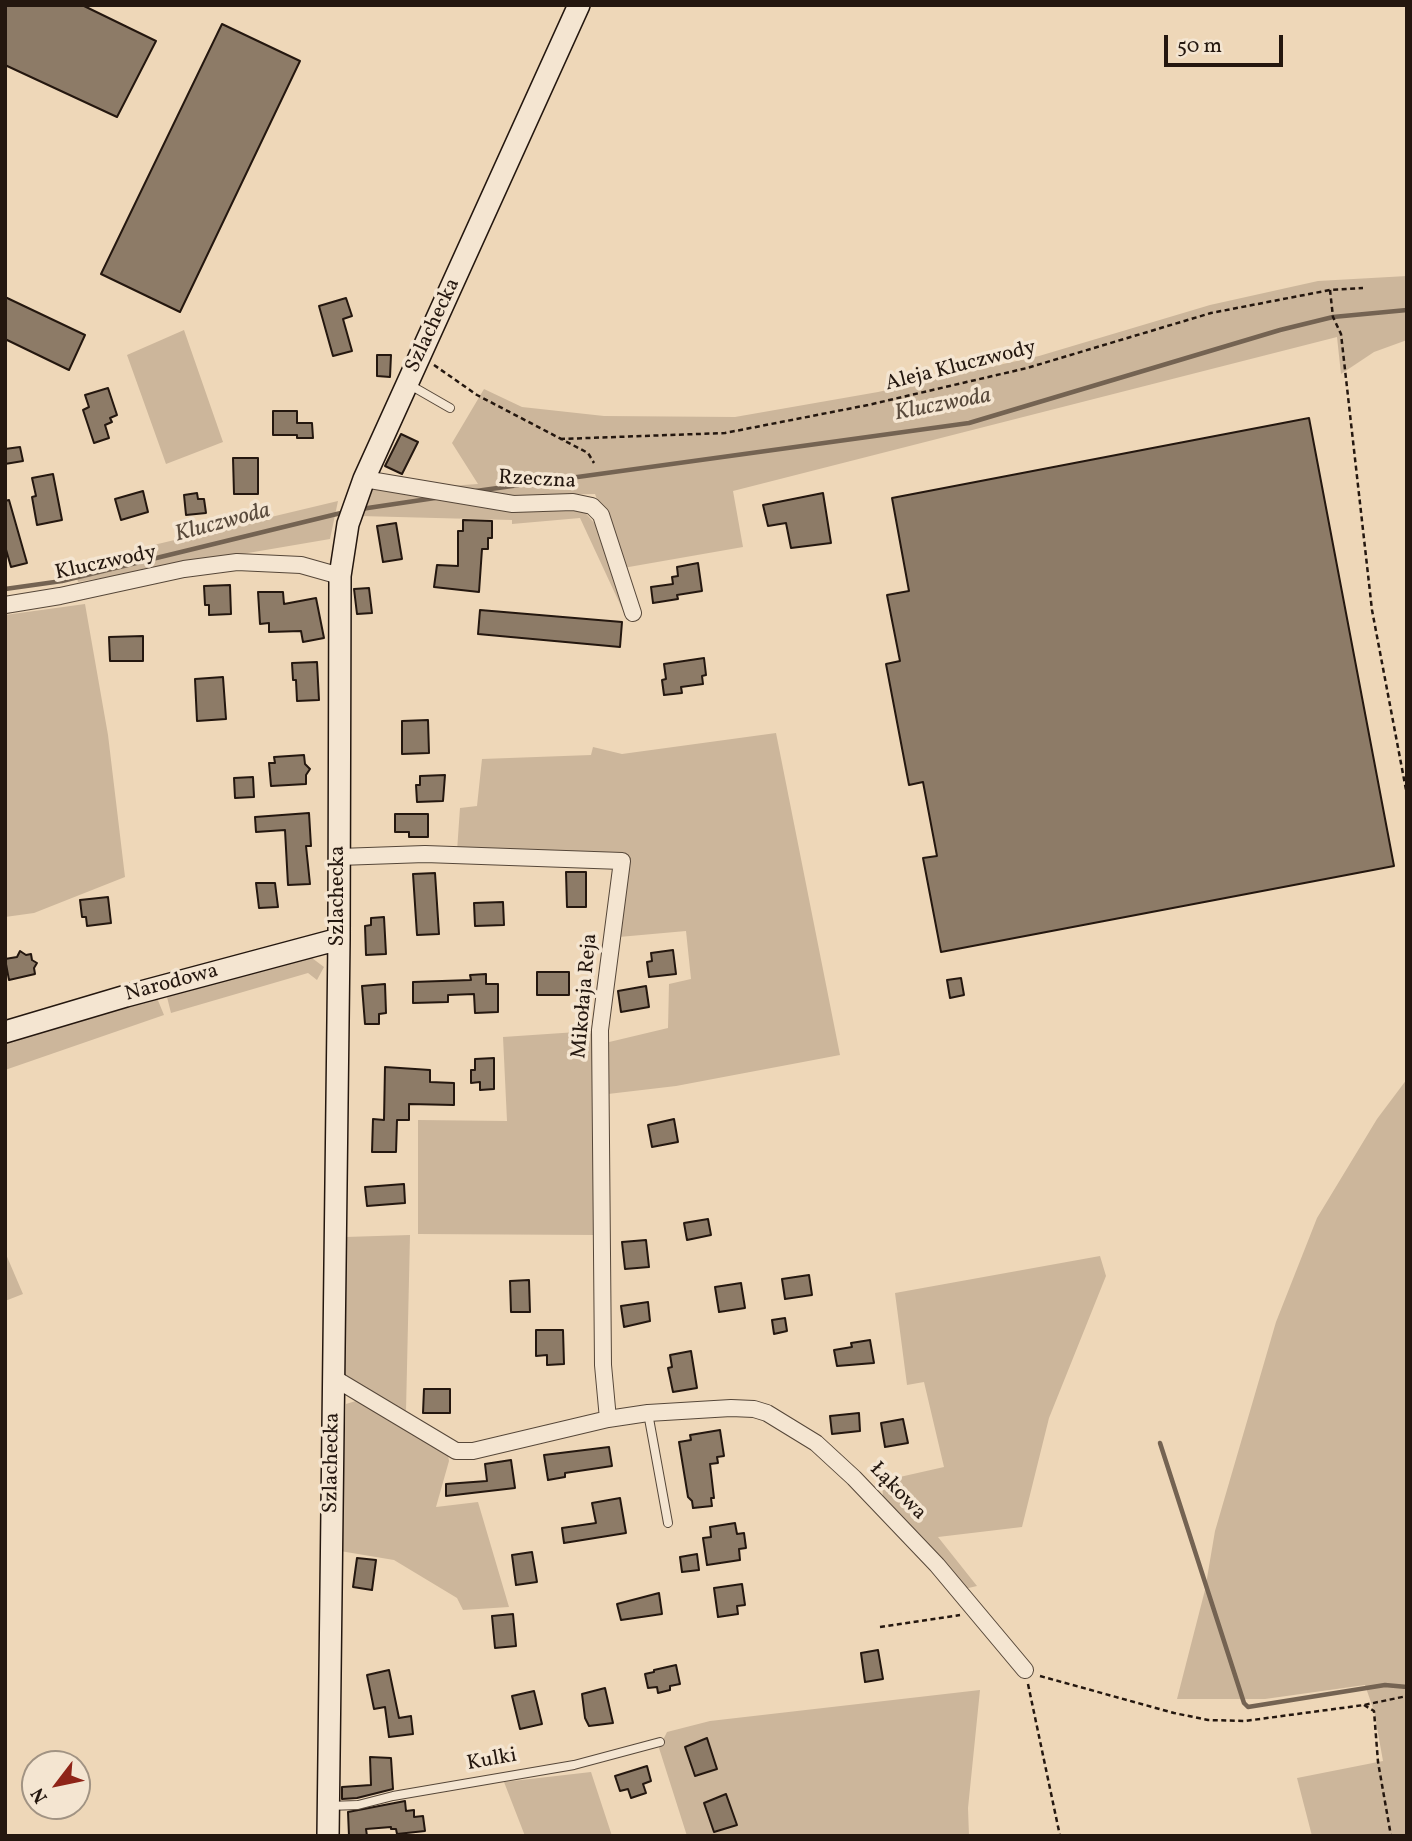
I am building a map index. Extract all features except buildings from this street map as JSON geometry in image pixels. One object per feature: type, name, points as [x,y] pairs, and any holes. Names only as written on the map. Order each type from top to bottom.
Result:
[{"type":"street","name":"Szlachecka","points":[[328,1836],[339,939],[340,576],[348,524],[362,484],[579,5]]},
{"type":"street","name":"Rzeczna","points":[[362,484],[513,504],[573,502],[592,506],[601,515],[633,613]]},
{"type":"street","name":"Kluczwody","points":[[5,605],[184,569],[237,562],[301,565],[340,576]]},
{"type":"street","name":"Mikołaja Reja","points":[[339,857],[425,855],[622,861],[600,1030],[603,1365],[608,1419]]},
{"type":"street","name":"Narodowa","points":[[5,1032],[125,996],[339,939]]},
{"type":"street","name":"Łąkowa","points":[[334,1378],[456,1451],[472,1451],[608,1419],[648,1413],[754,1409],[775,1417],[837,1460],[937,1565],[1025,1670]]},
{"type":"lane","points":[[407,384],[450,408]]},
{"type":"lane","points":[[648,1413],[668,1523]]},
{"type":"lane","name":"Kulki","points":[[328,1806],[358,1805],[393,1796],[573,1765],[660,1742]]},
{"type":"path","name":"Aleja Kluczwody","points":[[560,439],[725,433],[867,405],[1027,368],[1211,313],[1330,290],[1363,288]]},
{"type":"path","points":[[1330,290],[1334,317],[1341,334],[1372,610],[1407,795]]},
{"type":"path","points":[[417,363],[433,365],[477,395],[588,453],[594,463]]},
{"type":"path","points":[[880,1627],[978,1612]]},
{"type":"path","points":[[1060,1836],[1025,1670],[1174,1713],[1208,1720],[1245,1721],[1407,1696]]},
{"type":"path","points":[[1364,1704],[1374,1711],[1378,1762],[1391,1836]]},
{"type":"shaded area","points":[[1407,276],[1407,340],[1374,352],[1341,374],[1337,337],[733,491],[743,547],[623,568],[595,494],[498,496],[449,486],[478,484],[452,443],[484,389],[522,407],[604,416],[735,417],[878,392],[1039,356],[1210,305],[1318,281]]},
{"type":"shaded area","points":[[184,330],[223,442],[166,464],[127,355]]},
{"type":"shaded area","points":[[372,487],[582,509],[596,525],[630,616],[626,617],[580,518],[512,524],[512,520],[360,516]]},
{"type":"shaded area","points":[[338,501],[330,539],[78,582],[74,564]]},
{"type":"shaded area","points":[[85,604],[108,735],[125,877],[34,913],[5,917],[5,615]]},
{"type":"shaded area","points":[[776,733],[840,1055],[676,1086],[608,1094],[605,1043],[668,1028],[669,984],[691,979],[686,931],[619,937],[626,859],[457,851],[460,808],[477,806],[482,759],[591,755],[593,747],[622,754]]},
{"type":"shaded area","points":[[308,955],[324,967],[317,980],[308,973],[171,1013],[167,997]]},
{"type":"shaded area","points":[[157,998],[164,1015],[5,1070],[5,1042]]},
{"type":"shaded area","points":[[592,1031],[598,1235],[418,1234],[418,1120],[507,1121],[503,1037]]},
{"type":"shaded area","points":[[1407,1079],[1407,1836],[1312,1836],[1297,1778],[1383,1761],[1374,1711],[1365,1685],[1265,1699],[1177,1699],[1205,1590],[1215,1531],[1276,1322],[1317,1218],[1377,1119]]},
{"type":"shaded area","points":[[410,1235],[406,1411],[344,1376],[345,1237]]},
{"type":"shaded area","points":[[5,1252],[23,1294],[5,1301]]},
{"type":"shaded area","points":[[1100,1256],[1106,1276],[1049,1418],[1022,1527],[938,1537],[977,1586],[964,1589],[883,1498],[882,1481],[944,1467],[924,1382],[907,1385],[895,1293]]},
{"type":"shaded area","points":[[359,1400],[448,1455],[449,1461],[436,1507],[478,1502],[509,1607],[463,1610],[457,1598],[394,1560],[340,1551],[346,1404]]},
{"type":"shaded area","points":[[980,1690],[968,1808],[969,1836],[687,1836],[659,1748],[667,1732],[710,1721]]},
{"type":"shaded area","points":[[591,1772],[612,1836],[525,1836],[504,1782]]},
{"type":"waterway","name":"Kluczwoda","points":[[476,491],[969,423],[1280,330],[1333,317],[1407,310]]},
{"type":"waterway","name":"Kluczwoda","points":[[361,509],[435,498]]},
{"type":"waterway","name":"Kluczwoda","points":[[5,589],[62,581],[345,512]]},
{"type":"waterway","points":[[1160,1443],[1244,1703],[1248,1707],[1385,1685],[1407,1687]]}]
